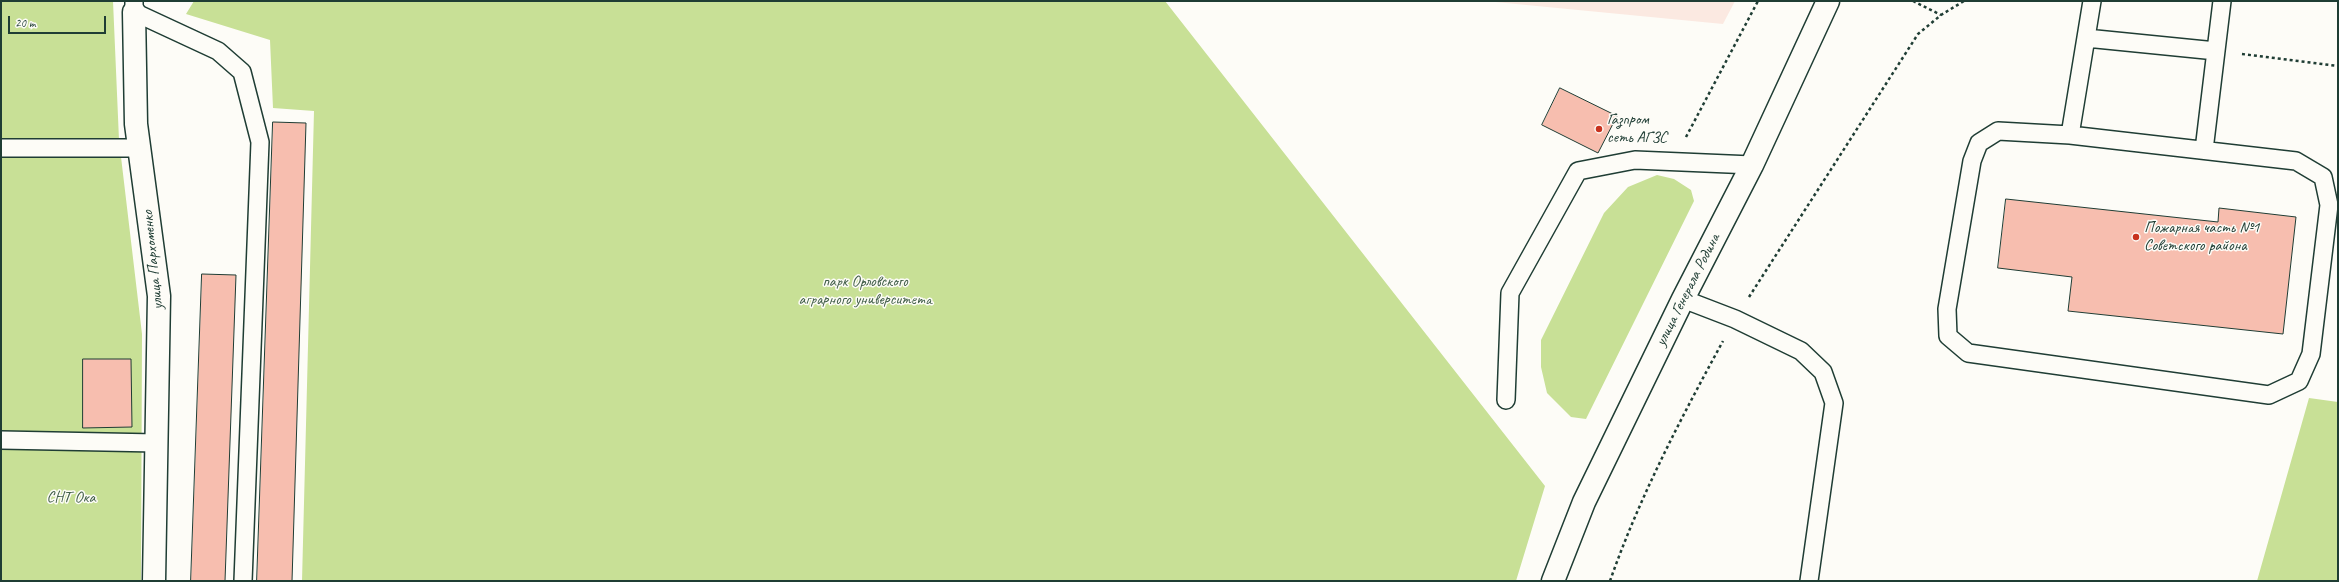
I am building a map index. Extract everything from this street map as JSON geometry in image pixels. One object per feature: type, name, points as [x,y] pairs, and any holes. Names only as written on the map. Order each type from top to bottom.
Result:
[{"type":"main road","name":"улица Генерала Родина","points":[[1553,581],[1584,502],[1683,299],[1752,165],[1828,1]]},
{"type":"main road","name":"улица Пархоменко","points":[[134,7],[136,124],[159,296],[154,581]]},
{"type":"lane","points":[[2070,135],[2092,1]]},
{"type":"lane","points":[[2204,150],[2222,1]]},
{"type":"lane","points":[[134,7],[218,52],[242,72],[260,142],[243,581]]},
{"type":"lane","points":[[2086,38],[2216,51]]},
{"type":"lane","points":[[1998,130],[2070,135],[2296,161],[2323,177],[2330,205],[2310,354],[2299,381],[2269,395],[1968,353],[1948,336],[1947,309],[1972,161],[1979,143],[1998,130]]},
{"type":"lane","points":[[1,148],[139,148]]},
{"type":"lane","points":[[1506,400],[1510,293],[1578,171],[1635,160],[1752,165]]},
{"type":"lane","points":[[1683,299],[1735,319],[1801,351],[1823,372],[1834,403],[1809,581]]},
{"type":"lane","points":[[1,440],[157,443]]},
{"type":"path","points":[[1673,162],[1758,1]]},
{"type":"path","points":[[1914,1],[1941,15]]},
{"type":"path","points":[[1610,581],[1620,552],[1681,419],[1735,319],[1918,34],[1941,15],[1964,1]]},
{"type":"path","points":[[2216,51],[2338,66]]},
{"type":"shaded area","points":[[1485,1],[1735,1],[1723,24]]},
{"type":"green space","name":"СНТ Ока","points":[[1,1],[113,1],[119,140],[142,334],[141,581],[1,581]]},
{"type":"green space","name":"парк Орловского аграрного университета","points":[[194,1],[1165,1],[1545,486],[1516,581],[302,581],[314,111],[273,108],[270,40],[186,14]]},
{"type":"green space","points":[[1657,175],[1674,179],[1691,190],[1694,201],[1586,419],[1571,417],[1547,393],[1541,367],[1541,340],[1604,213],[1628,187]]},
{"type":"green space","points":[[2309,398],[2338,402],[2338,581],[2257,581]]},
{"type":"building","points":[[1560,88],[1617,116],[1598,153],[1542,125]]},
{"type":"building","points":[[273,122],[306,123],[292,581],[257,581]]},
{"type":"building","points":[[2006,199],[2218,222],[2219,208],[2296,217],[2283,334],[2068,311],[2072,277],[1998,268]]},
{"type":"building","points":[[202,274],[236,275],[225,581],[191,581]]},
{"type":"building","points":[[83,359],[131,359],[132,427],[83,428]]},
{"type":"place","name":"Газпром сеть АГЗС","points":[[1599,129]]},
{"type":"place","name":"Пожарная часть №1 Советского района","points":[[2136,237]]}]
